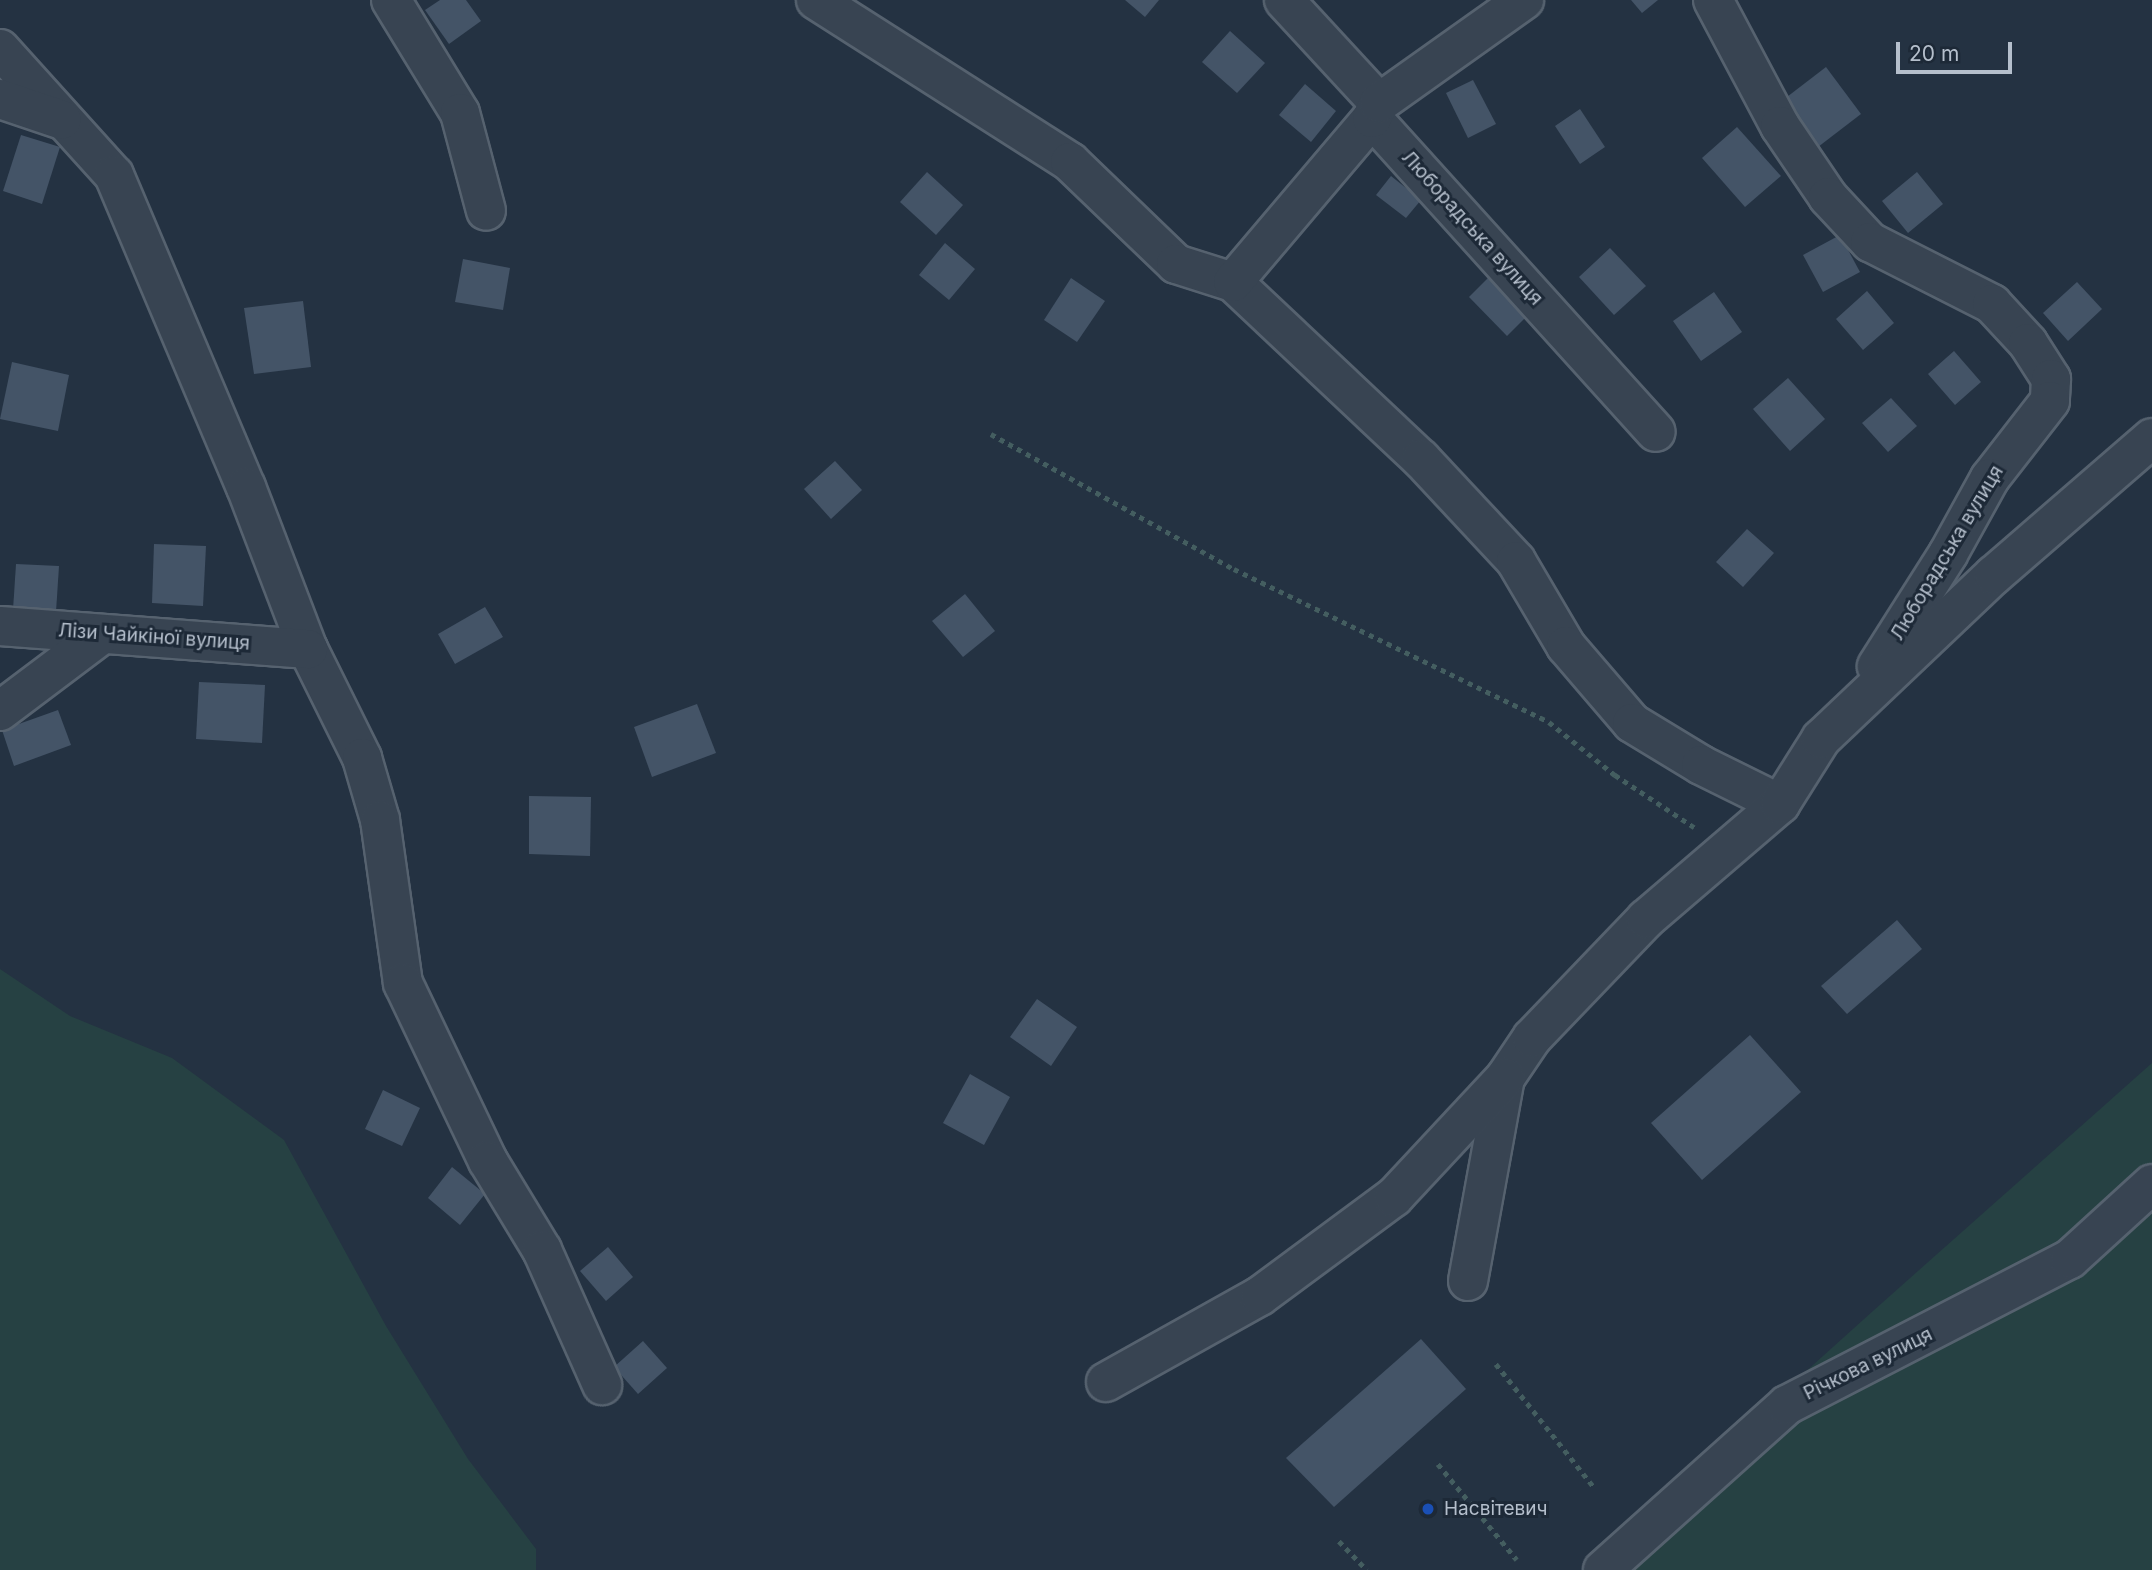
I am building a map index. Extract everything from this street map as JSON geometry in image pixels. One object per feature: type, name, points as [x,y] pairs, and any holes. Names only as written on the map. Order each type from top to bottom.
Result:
[{"type":"street","points":[[391,0],[460,113],[486,211]]},
{"type":"street","points":[[816,0],[1070,162],[1176,264],[1233,282],[1421,459],[1516,561],[1566,646],[1632,723],[1701,765],[1780,804]]},
{"type":"street","name":"Люборадська вулиця","points":[[1284,0],[1375,111],[1656,432]]},
{"type":"street","points":[[1233,282],[1375,111],[1524,0]]},
{"type":"street","name":"Люборадська вулиця","points":[[1713,0],[1780,126],[1828,197],[1870,242],[1992,304],[2028,343],[2051,379],[2050,401],[1990,478],[1884,656],[1821,740]]},
{"type":"street","points":[[0,50],[68,122],[114,176],[246,488],[308,649],[362,758],[380,820],[403,982],[488,1161],[542,1250],[603,1385]]},
{"type":"street","points":[[0,99],[68,122]]},
{"type":"street","points":[[1106,1382],[1260,1296],[1394,1197],[1505,1078],[1573,992],[1646,919],[1780,804],[1821,740],[1994,575],[2152,438]]},
{"type":"street","name":"Лізи Чайкіної вулиця","points":[[0,626],[308,649]]},
{"type":"street","points":[[0,711],[102,634]]},
{"type":"street","points":[[1468,1280],[1505,1078]]},
{"type":"street","name":"Річкова вулиця","points":[[1603,1570],[1787,1405],[2070,1259],[2152,1184]]},
{"type":"path","points":[[991,434],[1234,569],[1549,722],[1615,775],[1727,849]]},
{"type":"path","points":[[1496,1364],[1594,1487]]},
{"type":"path","points":[[1438,1464],[1517,1560]]},
{"type":"path","points":[[1339,1541],[1367,1570]]},
{"type":"green space","points":[[0,969],[70,1016],[172,1058],[284,1140],[386,1326],[468,1459],[536,1549],[536,1570],[0,1570]]},
{"type":"green space","points":[[2152,1063],[2152,1570],[1585,1570],[1873,1311]]},
{"type":"building","points":[[440,0],[466,0],[481,21],[449,44],[425,10]]},
{"type":"building","points":[[1125,0],[1159,0],[1145,17]]},
{"type":"building","points":[[1631,0],[1658,0],[1642,13]]},
{"type":"building","points":[[1230,31],[1265,63],[1237,93],[1202,62]]},
{"type":"building","points":[[1826,67],[1861,114],[1818,147],[1783,100]]},
{"type":"building","points":[[1473,80],[1496,124],[1468,138],[1446,93]]},
{"type":"building","points":[[1305,84],[1336,111],[1311,142],[1279,115]]},
{"type":"building","points":[[1580,109],[1605,147],[1580,164],[1555,126]]},
{"type":"building","points":[[1737,127],[1781,176],[1745,207],[1702,158]]},
{"type":"building","points":[[21,135],[60,147],[42,204],[3,191]]},
{"type":"building","points":[[927,172],[963,205],[936,235],[900,202]]},
{"type":"building","points":[[1917,172],[1943,204],[1908,233],[1882,201]]},
{"type":"building","points":[[1391,176],[1421,200],[1406,218],[1376,195]]},
{"type":"building","points":[[1840,235],[1860,272],[1823,292],[1803,255]]},
{"type":"building","points":[[945,243],[975,269],[949,300],[919,275]]},
{"type":"building","points":[[1610,248],[1646,286],[1614,315],[1579,277]]},
{"type":"building","points":[[463,259],[510,268],[503,310],[455,302]]},
{"type":"building","points":[[1492,274],[1530,313],[1507,336],[1469,297]]},
{"type":"building","points":[[1071,278],[1105,301],[1077,342],[1044,320]]},
{"type":"building","points":[[2077,282],[2102,309],[2068,341],[2043,313]]},
{"type":"building","points":[[1867,291],[1894,323],[1863,350],[1836,319]]},
{"type":"building","points":[[1714,292],[1742,332],[1701,361],[1673,321]]},
{"type":"building","points":[[303,301],[311,367],[254,374],[244,308]]},
{"type":"building","points":[[1954,351],[1981,382],[1955,405],[1928,374]]},
{"type":"building","points":[[12,362],[69,375],[58,431],[0,419]]},
{"type":"building","points":[[1788,378],[1825,419],[1790,451],[1753,409]]},
{"type":"building","points":[[1891,398],[1917,426],[1888,452],[1862,423]]},
{"type":"building","points":[[835,461],[862,490],[831,519],[804,489]]},
{"type":"building","points":[[1747,529],[1774,553],[1743,587],[1716,562]]},
{"type":"building","points":[[154,544],[206,546],[203,606],[152,603]]},
{"type":"building","points":[[16,564],[59,566],[56,612],[13,610]]},
{"type":"building","points":[[965,594],[995,631],[963,657],[932,621]]},
{"type":"building","points":[[485,607],[503,637],[455,664],[438,634]]},
{"type":"building","points":[[199,682],[265,685],[262,743],[196,739]]},
{"type":"building","points":[[697,704],[716,753],[652,777],[634,727]]},
{"type":"building","points":[[58,710],[71,745],[14,766],[2,730]]},
{"type":"building","points":[[529,796],[591,797],[590,856],[529,854]]},
{"type":"building","points":[[1897,920],[1922,949],[1847,1014],[1821,986]]},
{"type":"building","points":[[1037,999],[1077,1027],[1051,1066],[1010,1037]]},
{"type":"building","points":[[1750,1035],[1801,1092],[1702,1180],[1651,1123]]},
{"type":"building","points":[[970,1074],[1010,1097],[984,1145],[943,1123]]},
{"type":"building","points":[[383,1090],[420,1108],[402,1146],[365,1129]]},
{"type":"building","points":[[452,1167],[485,1194],[460,1225],[428,1198]]},
{"type":"building","points":[[608,1247],[633,1277],[606,1301],[580,1271]]},
{"type":"building","points":[[1421,1339],[1466,1389],[1334,1507],[1286,1458]]},
{"type":"building","points":[[643,1341],[667,1368],[638,1394],[614,1367]]},
{"type":"place","name":"Насвітевич","points":[[1428,1509]]}]
